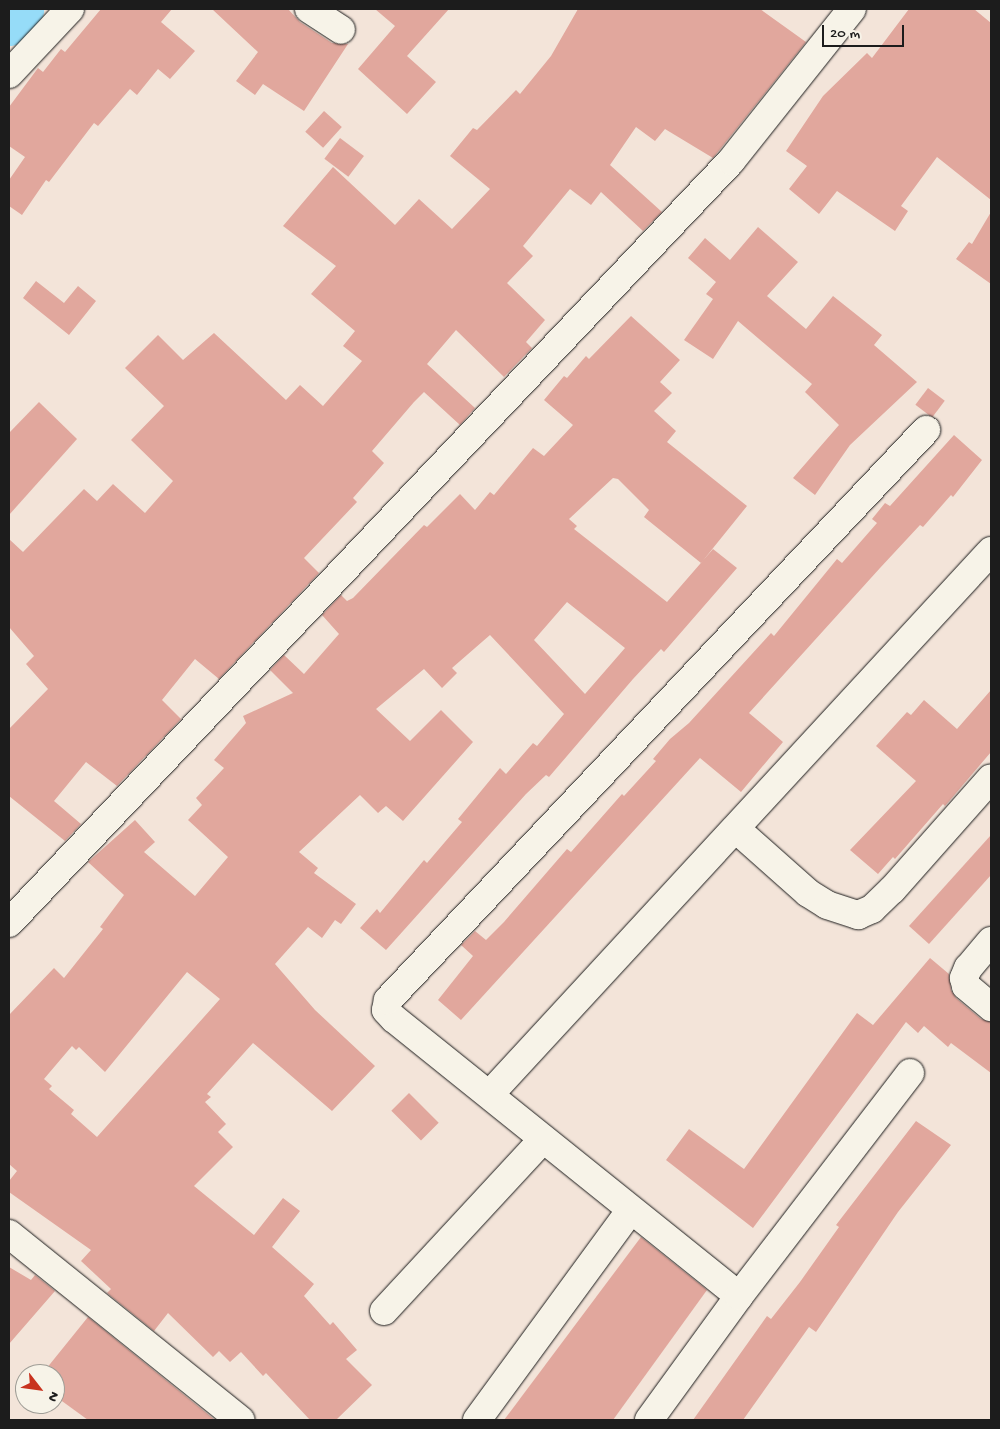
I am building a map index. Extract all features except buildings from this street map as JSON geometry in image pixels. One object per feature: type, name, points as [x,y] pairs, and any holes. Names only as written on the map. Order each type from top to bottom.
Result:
[{"type":"street","points":[[9,74],[70,9]]},
{"type":"street","points":[[309,9],[341,30]]},
{"type":"street","points":[[9,923],[731,160],[852,9]]},
{"type":"street","points":[[739,1296],[630,1211],[490,1094],[394,1019],[386,1010],[388,1000],[926,430]]},
{"type":"street","points":[[490,1094],[991,551]]},
{"type":"street","points":[[736,829],[808,893],[827,905],[858,915],[872,909],[892,890],[991,778]]},
{"type":"street","points":[[991,941],[968,968],[964,978],[966,986],[991,1007]]},
{"type":"street","points":[[649,1420],[739,1296],[910,1073]]},
{"type":"street","points":[[384,1311],[543,1139]]},
{"type":"street","points":[[477,1420],[630,1211]]},
{"type":"street","points":[[9,1234],[240,1420]]},
{"type":"waterway","points":[[9,21],[19,9]]}]
